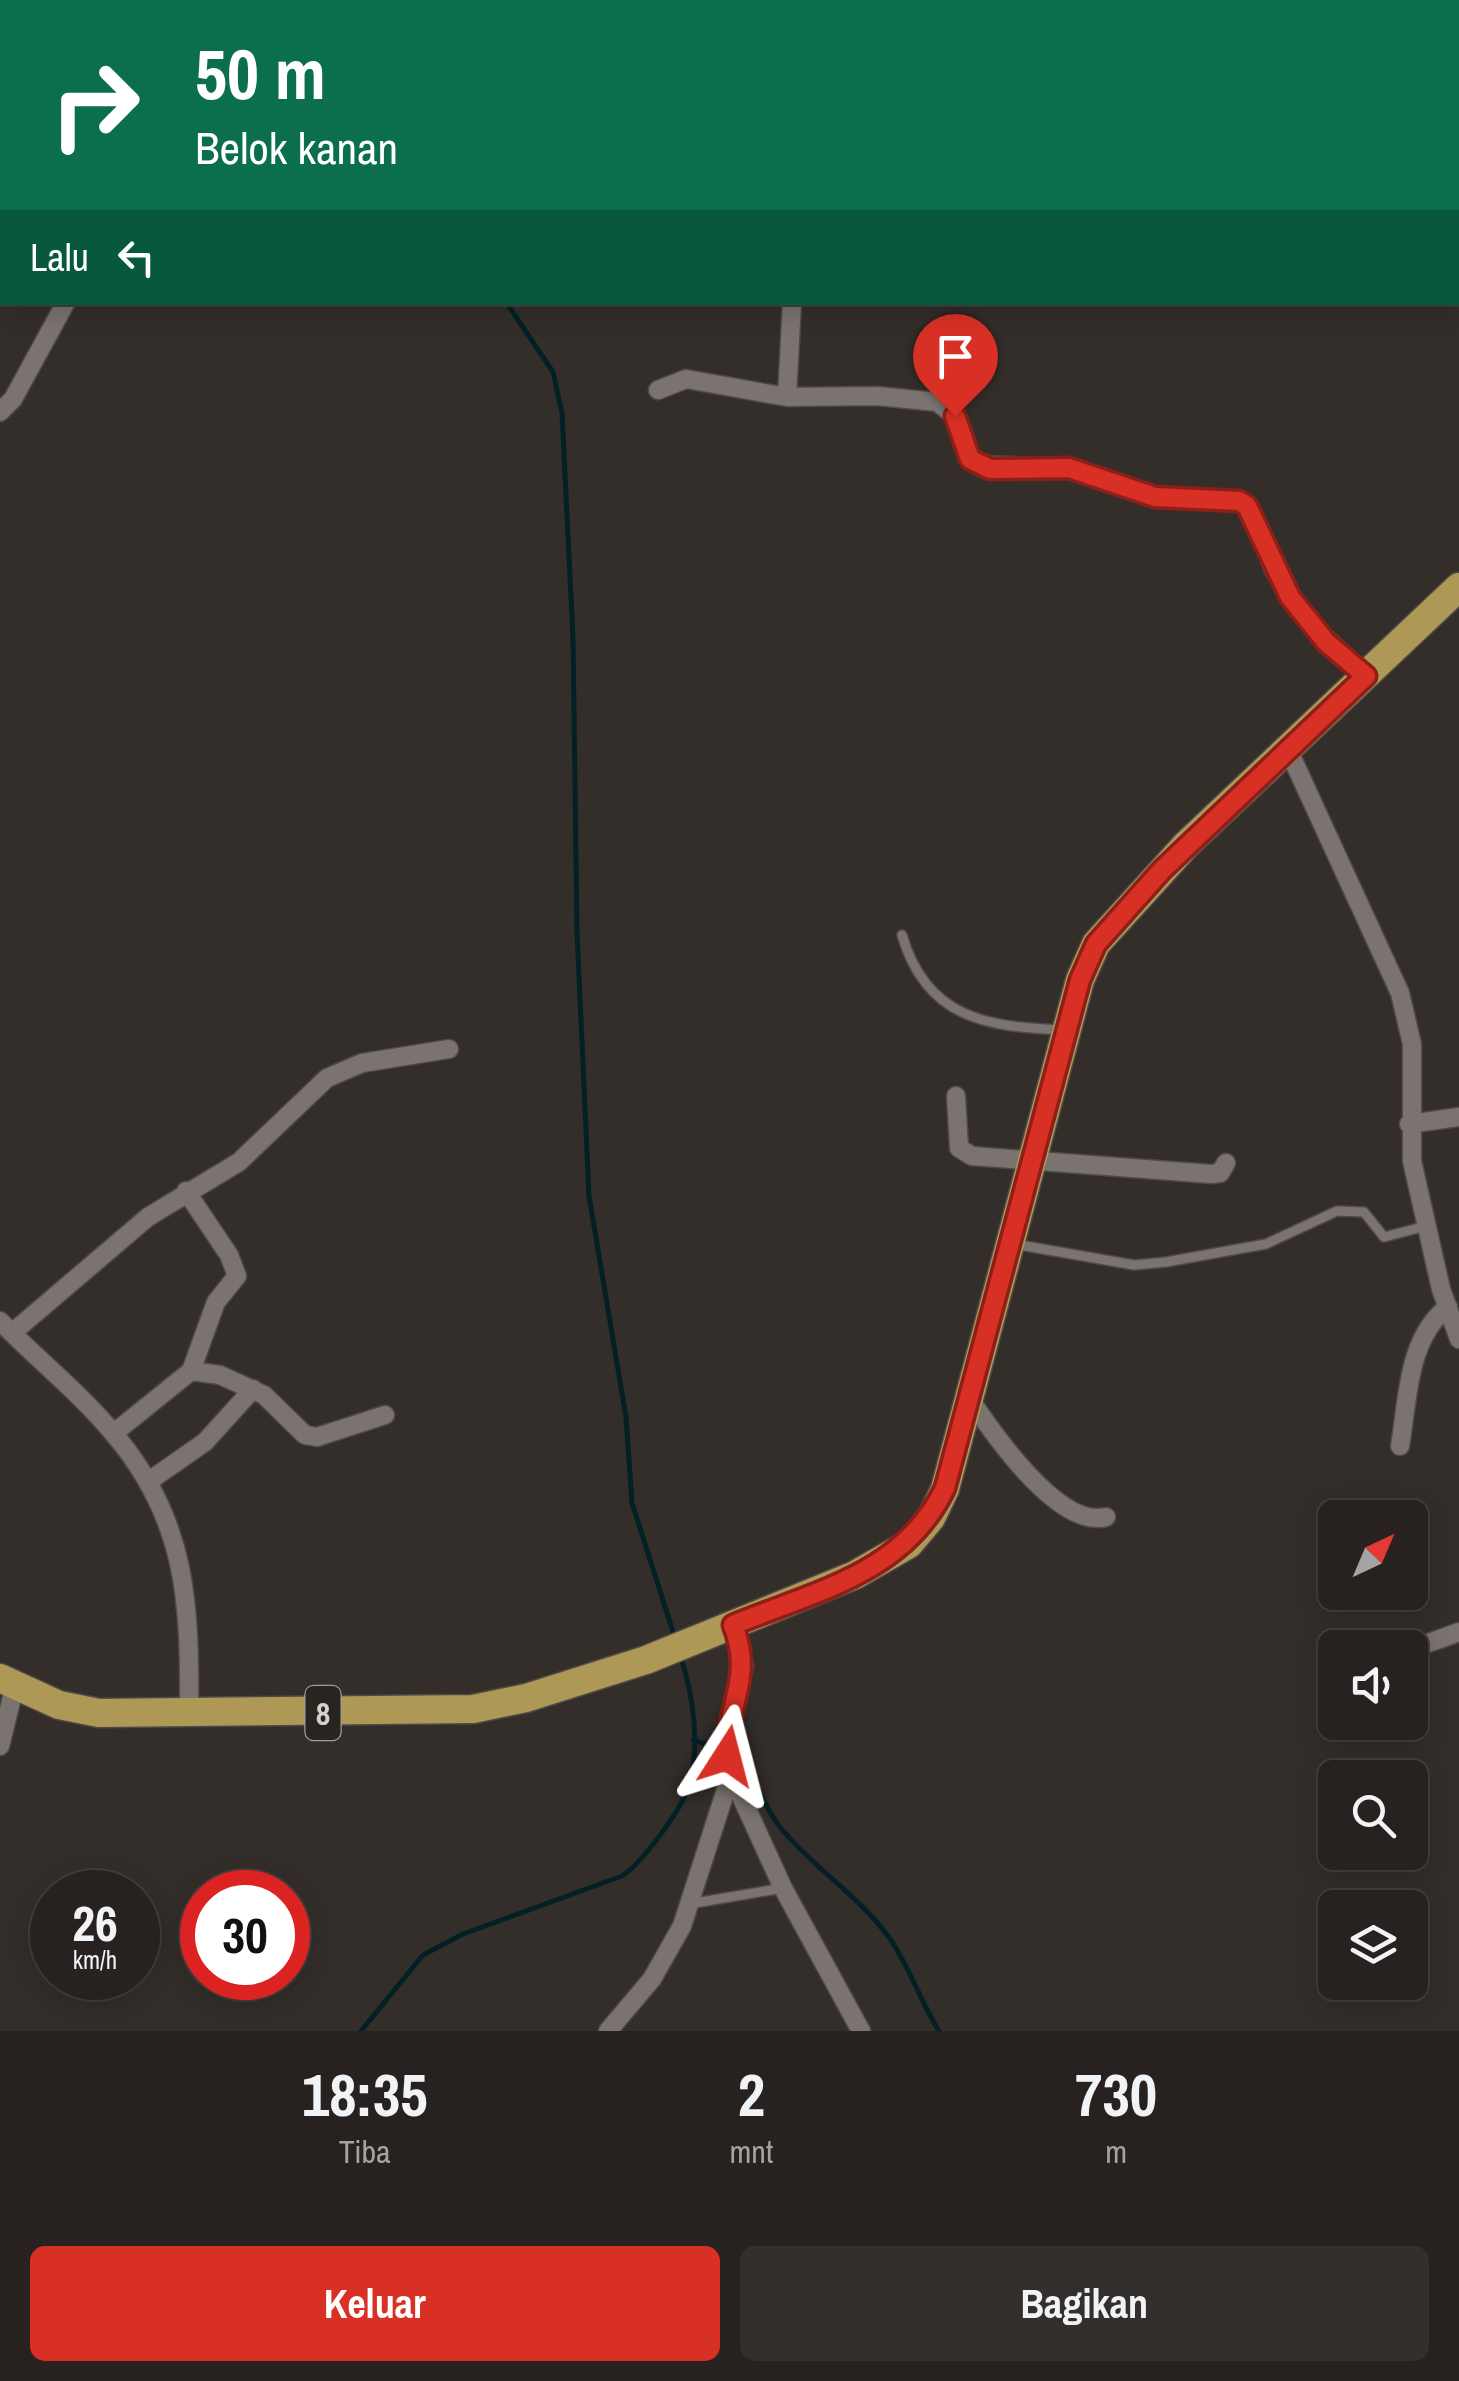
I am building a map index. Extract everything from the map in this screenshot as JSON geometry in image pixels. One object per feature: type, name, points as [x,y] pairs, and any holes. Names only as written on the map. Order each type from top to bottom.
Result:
[{"type":"highway","name":"8","points":[[8,1682],[80,1710],[189,1714],[474,1709],[526,1698],[646,1660],[855,1576],[909,1544],[931,1518],[945,1488],[1086,963],[1104,934],[1186,845],[1459,588]]},
{"type":"street","points":[[0,412],[13,399],[64,305]]},
{"type":"street","points":[[787,397],[792,305]]},
{"type":"street","points":[[658,390],[675,381],[698,380],[787,397],[877,396],[937,402],[955,416],[970,459],[990,469],[1069,468],[1155,497],[1239,501],[1252,513],[1274,570],[1307,620],[1366,676]]},
{"type":"street","points":[[1287,747],[1400,992],[1412,1044],[1412,1160],[1426,1226],[1459,1339]]},
{"type":"street","points":[[189,1714],[190,1637],[180,1556],[164,1508],[114,1433],[6,1327],[148,1217],[239,1162],[327,1078],[362,1063],[450,1048]]},
{"type":"street","points":[[956,1096],[958,1140],[962,1152],[972,1156],[1211,1174],[1220,1173],[1226,1164]]},
{"type":"street","points":[[1409,1124],[1459,1117]]},
{"type":"street","points":[[114,1433],[191,1371],[216,1302],[238,1272],[186,1191]]},
{"type":"street","points":[[1400,1446],[1415,1358],[1426,1330],[1448,1307]]},
{"type":"street","points":[[191,1371],[220,1375],[252,1389],[305,1435],[317,1436],[385,1416]]},
{"type":"street","points":[[148,1481],[205,1442],[252,1389]]},
{"type":"street","points":[[970,1399],[1007,1449],[1050,1494],[1084,1519],[1106,1518]]},
{"type":"street","points":[[608,2031],[652,1979],[682,1926],[730,1774],[728,1726],[744,1666],[728,1627]]},
{"type":"street","points":[[1428,1643],[1459,1632]]},
{"type":"street","points":[[0,1746],[8,1682]]},
{"type":"street","points":[[730,1774],[782,1888],[861,2031]]},
{"type":"lane","points":[[902,935],[911,967],[948,1006],[999,1027],[1067,1030]]},
{"type":"lane","points":[[1012,1244],[1134,1264],[1266,1244],[1337,1211],[1364,1212],[1384,1237],[1426,1226]]},
{"type":"lane","points":[[689,1904],[782,1888]]},
{"type":"waterway","points":[[508,305],[553,372],[562,413],[573,638],[577,933],[589,1196],[626,1417],[632,1503],[675,1638]]},
{"type":"waterway","points":[[361,2031],[423,1955],[463,1934],[622,1876],[651,1847],[680,1805],[693,1767],[694,1719],[681,1658]]},
{"type":"waterway","points":[[693,1740],[720,1749]]},
{"type":"waterway","points":[[733,1758],[748,1772],[774,1818],[793,1841],[888,1936],[939,2031]]},
{"type":"route","points":[[727,1756],[728,1726],[744,1666],[733,1625],[892,1557],[931,1518],[945,1488],[1080,980],[1096,944],[1186,845],[1366,676],[1326,642],[1290,597],[1247,506],[1239,501],[1155,497],[1069,468],[990,469],[970,459],[955,416]]}]
